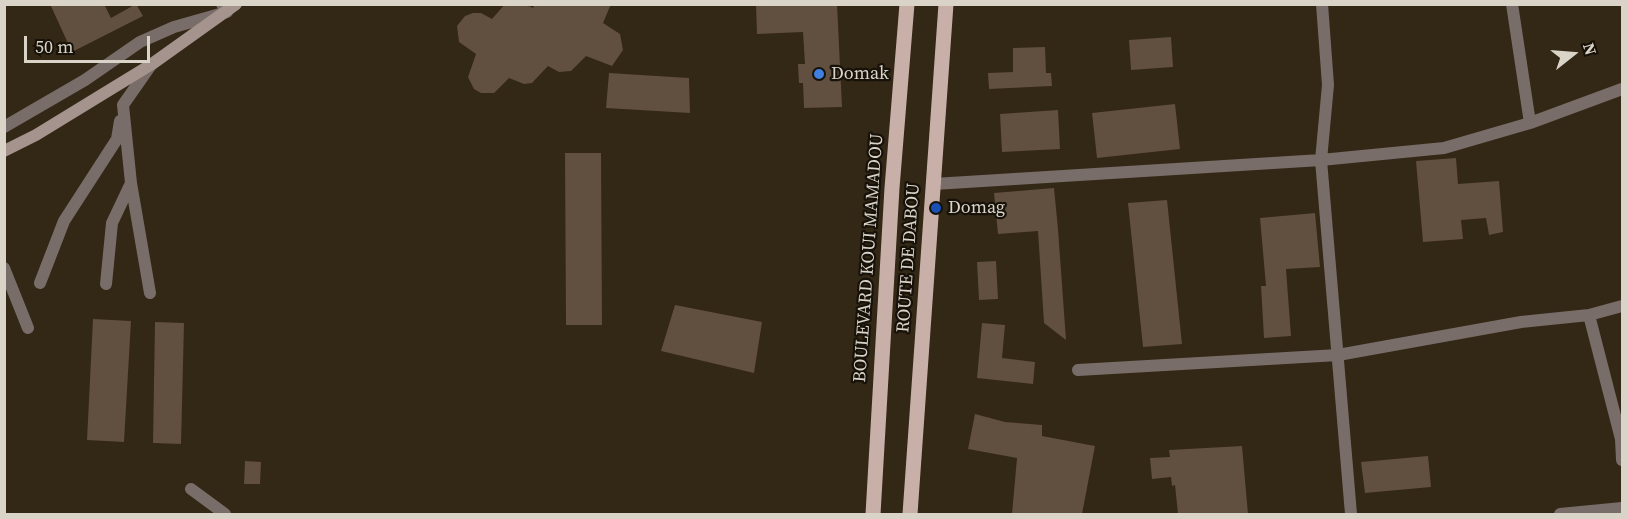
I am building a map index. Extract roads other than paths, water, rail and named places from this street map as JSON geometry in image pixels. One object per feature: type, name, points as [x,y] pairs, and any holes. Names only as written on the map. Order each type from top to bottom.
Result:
[{"type":"main road","name":"BOULEVARD KOUI MAMADOU","points":[[873,514],[892,188],[907,4]]},
{"type":"main road","name":"ROUTE DE DABOU","points":[[910,514],[946,4]]},
{"type":"street","points":[[1322,4],[1328,85],[1321,160],[1352,514]]},
{"type":"street","points":[[1512,4],[1530,123]]},
{"type":"street","points":[[4,151],[36,135],[152,64],[228,7]]},
{"type":"street","points":[[4,127],[85,80],[140,42],[228,7]]},
{"type":"street","points":[[40,283],[64,221],[117,140],[123,105],[152,64]]},
{"type":"street","points":[[934,184],[1321,160],[1444,148],[1530,123],[1623,89]]},
{"type":"street","points":[[123,105],[131,183],[150,293]]},
{"type":"street","points":[[106,284],[112,223],[131,183]]},
{"type":"street","points":[[4,268],[28,328]]},
{"type":"street","points":[[1078,370],[1338,355],[1521,322],[1589,315],[1623,306]]},
{"type":"street","points":[[1589,315],[1621,439],[1623,460]]},
{"type":"street","points":[[191,489],[225,514]]},
{"type":"street","points":[[1560,514],[1623,508]]},
{"type":"place","name":"Domak","points":[[819,74]]},
{"type":"place","name":"Domag","points":[[936,208]]}]
